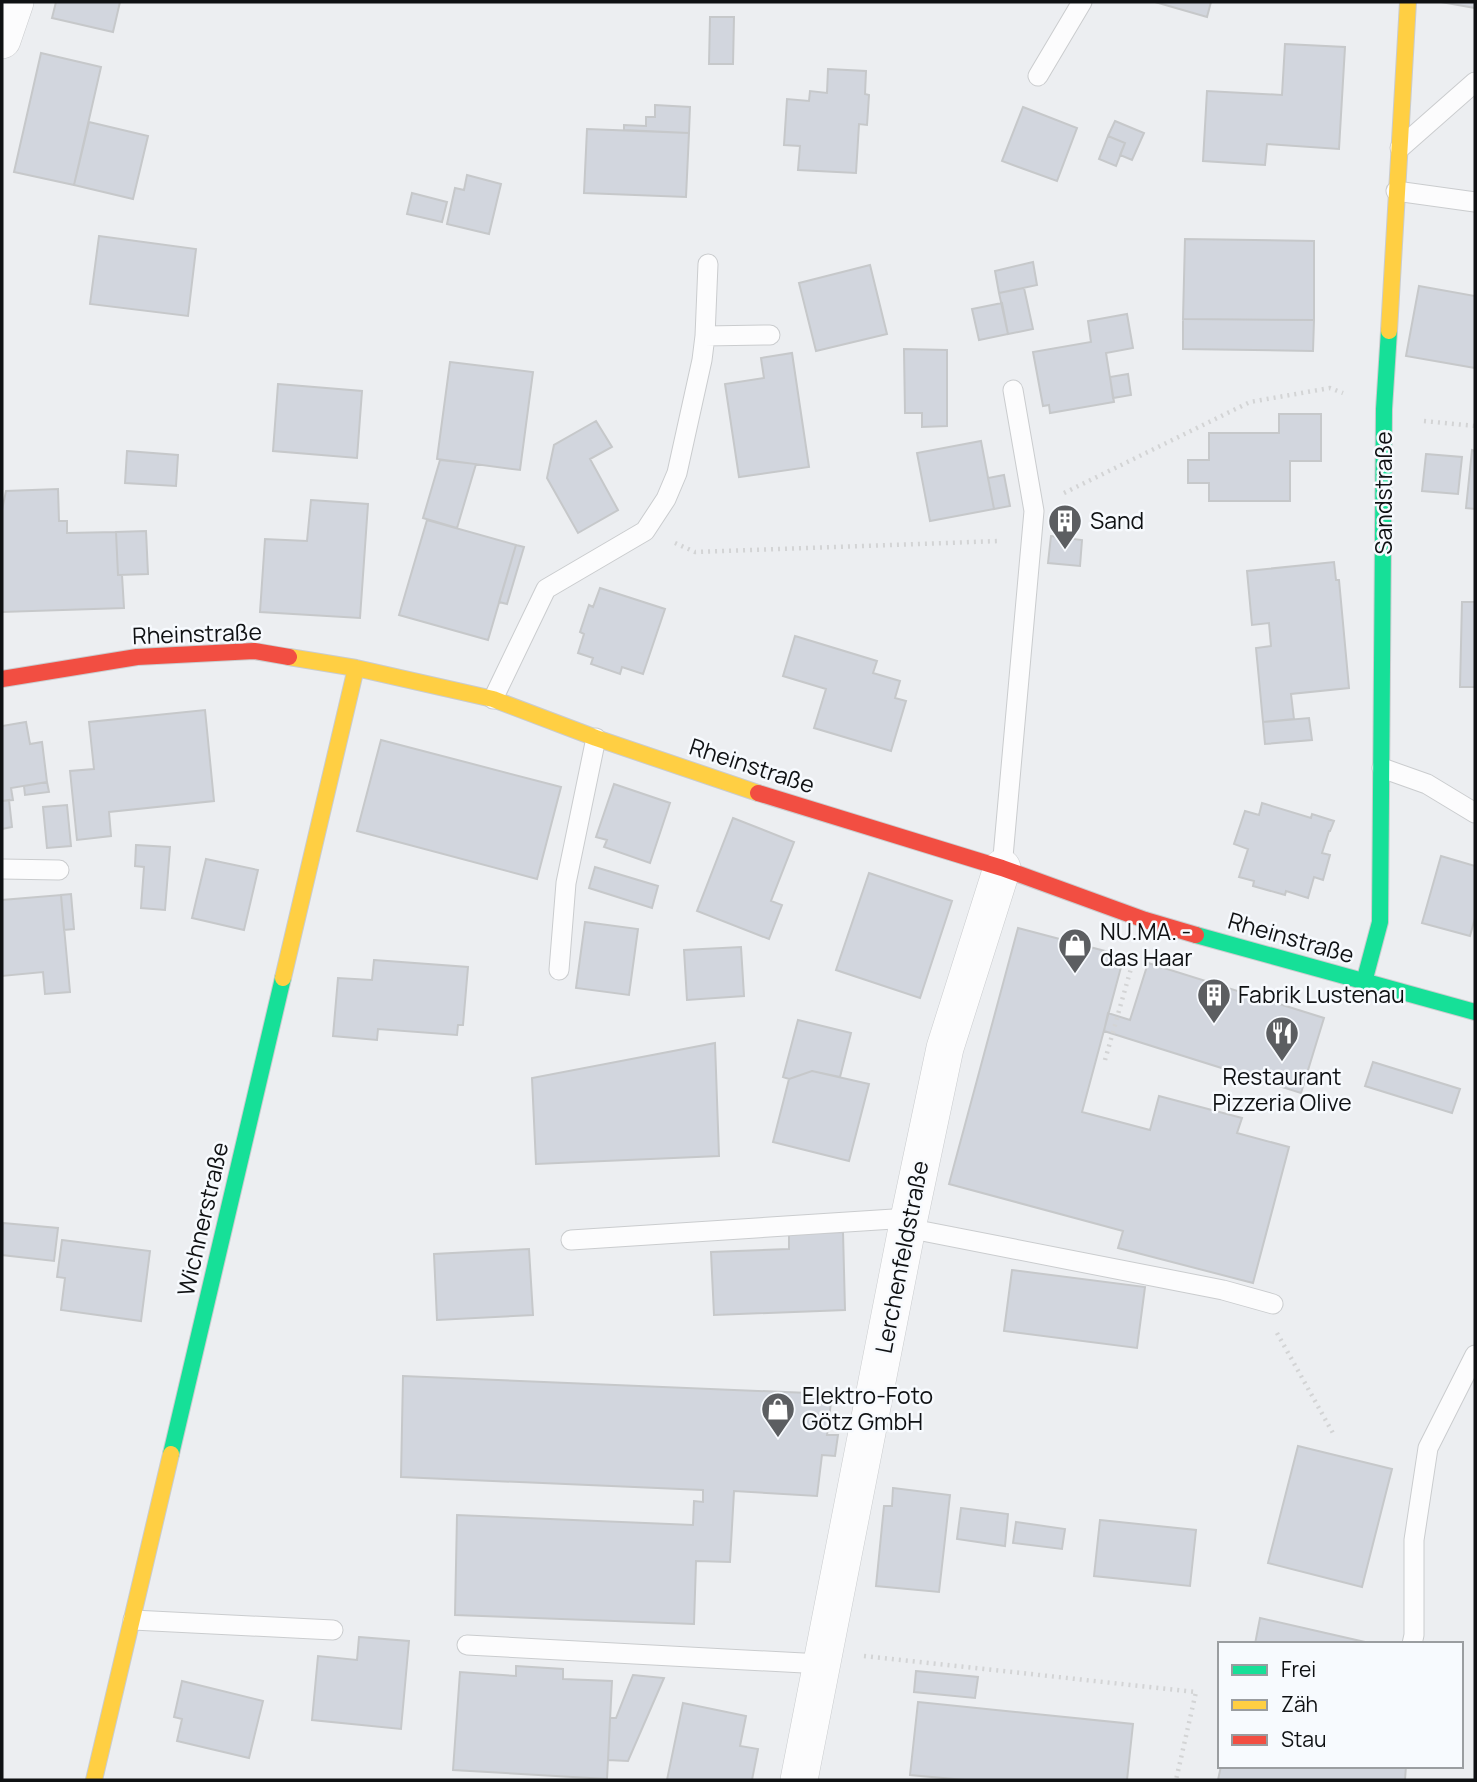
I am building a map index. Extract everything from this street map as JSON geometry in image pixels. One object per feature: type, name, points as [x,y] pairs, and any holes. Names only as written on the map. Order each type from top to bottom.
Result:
[{"type":"street","points":[[2,40],[15,2]]},
{"type":"street","name":"Sandstraße","points":[[1364,982],[1380,922],[1384,408],[1408,2]]},
{"type":"street","name":"Rheinstraße","points":[[2,679],[137,657],[254,651],[356,668],[493,699],[596,738],[720,780],[1002,868],[1145,920],[1475,1012]]},
{"type":"street","name":"Wichnerstraße","points":[[94,1780],[356,668]]},
{"type":"street","name":"Lerchenfeldstraße","points":[[799,1780],[945,1048],[1002,868]]},
{"type":"lane","points":[[1038,76],[1082,2]]},
{"type":"lane","points":[[1398,149],[1475,82]]},
{"type":"lane","points":[[1396,191],[1475,202]]},
{"type":"lane","points":[[493,699],[546,589],[645,531],[666,499],[677,473],[702,360],[708,264]]},
{"type":"lane","points":[[705,336],[771,335]]},
{"type":"lane","points":[[1002,868],[1034,511],[1013,390]]},
{"type":"lane","points":[[559,970],[566,883],[596,738]]},
{"type":"lane","points":[[1382,768],[1427,783],[1475,813]]},
{"type":"lane","points":[[2,869],[60,870]]},
{"type":"lane","points":[[571,1240],[908,1223],[1223,1290],[1273,1304]]},
{"type":"lane","points":[[1412,1642],[1414,1540],[1429,1448],[1475,1355]]},
{"type":"lane","points":[[133,1620],[332,1630]]},
{"type":"lane","points":[[467,1645],[823,1658]]},
{"type":"path","points":[[1034,511],[1071,488],[1251,402],[1330,388],[1350,395]]},
{"type":"path","points":[[1423,421],[1475,426]]},
{"type":"path","points":[[645,531],[695,552],[1031,540]]},
{"type":"path","points":[[1105,1060],[1145,920]]},
{"type":"path","points":[[1276,1332],[1334,1435]]},
{"type":"path","points":[[823,1658],[1196,1692],[1175,1780]]},
{"type":"building","points":[[56,2],[120,2],[113,32],[52,18]]},
{"type":"building","points":[[1155,2],[1211,2],[1207,17]]},
{"type":"building","points":[[1441,2],[1475,2],[1475,8]]},
{"type":"building","points":[[710,17],[734,17],[733,64],[709,64]]},
{"type":"building","points":[[1285,44],[1345,47],[1339,149],[1267,144],[1265,165],[1203,161],[1207,91],[1282,95]]},
{"type":"building","points":[[41,53],[101,67],[74,185],[14,172]]},
{"type":"building","points":[[828,69],[866,71],[865,94],[869,95],[867,125],[859,124],[856,173],[798,170],[800,146],[784,145],[787,99],[809,101],[810,91],[827,93]]},
{"type":"building","points":[[655,105],[690,107],[689,133],[624,130],[624,125],[646,126],[646,117],[655,117]]},
{"type":"building","points":[[1023,107],[1077,128],[1057,181],[1002,161]]},
{"type":"building","points":[[1115,121],[1144,133],[1132,160],[1120,155],[1125,143],[1108,136]]},
{"type":"building","points":[[89,122],[148,136],[133,199],[74,185]]},
{"type":"building","points":[[587,129],[689,133],[686,197],[584,193]]},
{"type":"building","points":[[1108,136],[1125,143],[1116,166],[1099,159]]},
{"type":"building","points":[[467,175],[501,184],[489,234],[447,224],[455,188],[464,190]]},
{"type":"building","points":[[412,193],[447,202],[442,222],[407,214]]},
{"type":"building","points":[[99,236],[196,249],[188,316],[90,304]]},
{"type":"building","points":[[1185,239],[1314,241],[1314,320],[1183,319]]},
{"type":"building","points":[[1033,262],[1037,285],[999,293],[995,271]]},
{"type":"building","points":[[870,265],[887,334],[816,351],[799,283]]},
{"type":"building","points":[[1419,286],[1475,296],[1475,368],[1406,356]]},
{"type":"building","points":[[1024,288],[1033,329],[1008,334],[999,293]]},
{"type":"building","points":[[1002,303],[1008,334],[979,340],[972,309]]},
{"type":"building","points":[[1127,314],[1133,348],[1106,353],[1114,402],[1050,413],[1049,405],[1043,406],[1033,352],[1091,342],[1088,321]]},
{"type":"building","points":[[1183,319],[1314,320],[1313,351],[1183,349]]},
{"type":"building","points":[[904,349],[947,350],[947,426],[922,427],[922,413],[905,413]]},
{"type":"building","points":[[792,353],[809,467],[739,477],[725,384],[764,378],[761,358]]},
{"type":"building","points":[[450,362],[533,372],[520,470],[437,459]]},
{"type":"building","points":[[1128,374],[1131,395],[1113,398],[1110,377]]},
{"type":"building","points":[[278,384],[362,391],[357,458],[273,451]]},
{"type":"building","points":[[1279,414],[1321,414],[1321,461],[1290,461],[1290,501],[1209,501],[1209,483],[1188,483],[1188,460],[1209,460],[1209,433],[1279,433]]},
{"type":"building","points":[[596,421],[612,447],[590,459],[618,510],[578,533],[547,478],[554,445]]},
{"type":"building","points":[[981,441],[994,509],[930,521],[917,453]]},
{"type":"building","points":[[1472,450],[1475,451],[1475,509],[1466,508]]},
{"type":"building","points":[[127,451],[178,455],[176,486],[125,483]]},
{"type":"building","points":[[1426,454],[1462,457],[1458,494],[1422,491]]},
{"type":"building","points":[[440,460],[476,464],[457,528],[423,518]]},
{"type":"building","points":[[1004,475],[1010,506],[994,509],[988,478]]},
{"type":"building","points":[[58,489],[59,521],[67,521],[67,533],[116,532],[118,575],[122,575],[124,608],[2,612],[2,510],[6,491]]},
{"type":"building","points":[[311,500],[368,504],[360,618],[260,612],[265,539],[307,541]]},
{"type":"building","points":[[427,520],[516,545],[488,640],[399,615]]},
{"type":"building","points":[[146,531],[148,574],[118,575],[116,532]]},
{"type":"building","name":"Sand","points":[[1051,536],[1082,540],[1080,566],[1048,563]]},
{"type":"building","points":[[516,545],[524,547],[507,604],[499,602]]},
{"type":"building","points":[[1334,562],[1336,580],[1339,580],[1349,688],[1291,694],[1294,719],[1263,722],[1256,648],[1271,646],[1269,623],[1252,625],[1247,571]]},
{"type":"building","points":[[600,588],[665,609],[643,674],[622,667],[620,674],[591,664],[593,658],[578,653],[584,634],[580,632],[589,605],[593,607]]},
{"type":"building","points":[[1462,602],[1475,602],[1475,687],[1460,687]]},
{"type":"building","points":[[795,636],[877,661],[873,673],[900,681],[895,698],[906,701],[891,751],[814,728],[826,689],[783,676]]},
{"type":"building","points":[[205,710],[214,801],[109,812],[111,836],[77,840],[70,771],[94,769],[89,722]]},
{"type":"building","points":[[1309,718],[1312,740],[1265,744],[1263,722]]},
{"type":"building","points":[[26,722],[30,744],[42,742],[47,782],[11,788],[13,800],[2,801],[2,726]]},
{"type":"building","points":[[381,740],[561,787],[537,879],[357,831]]},
{"type":"building","points":[[47,782],[49,792],[25,795],[24,786]]},
{"type":"building","points":[[614,784],[670,803],[650,863],[604,847],[607,840],[596,837]]},
{"type":"building","points":[[9,800],[12,827],[2,829],[2,801]]},
{"type":"building","points":[[1262,803],[1311,818],[1312,814],[1334,821],[1322,853],[1330,855],[1323,880],[1314,877],[1308,898],[1286,891],[1285,895],[1253,886],[1254,881],[1239,877],[1248,849],[1234,844],[1245,811],[1259,815]]},
{"type":"building","points":[[67,805],[71,846],[47,848],[43,807]]},
{"type":"building","points":[[733,818],[794,842],[771,901],[782,905],[769,939],[697,911]]},
{"type":"building","points":[[136,845],[170,847],[165,910],[141,908],[144,867],[135,866]]},
{"type":"building","points":[[1441,856],[1475,866],[1475,918],[1470,936],[1422,923]]},
{"type":"building","points":[[206,859],[258,870],[244,930],[192,918]]},
{"type":"building","points":[[595,867],[658,886],[652,908],[589,888]]},
{"type":"building","points":[[869,873],[952,901],[920,998],[836,970]]},
{"type":"building","points":[[71,894],[74,929],[64,930],[61,895]]},
{"type":"building","points":[[61,895],[70,992],[45,994],[43,972],[2,976],[2,900]]},
{"type":"building","points":[[585,922],[638,929],[629,995],[576,988]]},
{"type":"building","points":[[1018,928],[1124,956],[1082,1112],[1150,1130],[1159,1096],[1242,1118],[1237,1133],[1289,1147],[1253,1283],[1118,1248],[1123,1231],[949,1184]]},
{"type":"building","points":[[741,947],[744,996],[687,1000],[684,950]]},
{"type":"building","points":[[374,960],[468,967],[463,1025],[458,1025],[457,1035],[378,1029],[377,1040],[333,1036],[338,978],[372,980]]},
{"type":"building","name":"Fabrik Lustenau","points":[[1148,963],[1324,1018],[1301,1093],[1104,1031],[1108,1013],[1130,1020]]},
{"type":"building","points":[[798,1020],[851,1033],[840,1077],[812,1071],[789,1079],[783,1077]]},
{"type":"building","points":[[715,1043],[719,1156],[536,1164],[532,1078]]},
{"type":"building","points":[[1373,1062],[1460,1089],[1452,1113],[1365,1086]]},
{"type":"building","points":[[812,1071],[869,1084],[849,1161],[773,1142],[789,1079]]},
{"type":"building","points":[[3,1223],[58,1228],[54,1261],[2,1255]]},
{"type":"building","points":[[843,1232],[845,1310],[714,1315],[711,1252],[789,1249],[789,1234]]},
{"type":"building","points":[[62,1240],[150,1251],[141,1321],[61,1310],[65,1278],[57,1277]]},
{"type":"building","points":[[529,1249],[533,1315],[437,1320],[434,1254]]},
{"type":"building","points":[[1012,1270],[1145,1287],[1137,1348],[1004,1331]]},
{"type":"building","points":[[403,1376],[832,1394],[827,1435],[838,1435],[835,1456],[822,1455],[817,1496],[734,1491],[730,1562],[696,1561],[694,1624],[455,1615],[457,1515],[693,1525],[694,1501],[703,1502],[703,1490],[401,1477]]},
{"type":"building","points":[[1298,1446],[1392,1469],[1362,1587],[1268,1563]]},
{"type":"building","points":[[893,1488],[950,1495],[939,1592],[876,1586],[884,1506],[892,1506]]},
{"type":"building","points":[[961,1508],[1008,1514],[1005,1546],[957,1539]]},
{"type":"building","points":[[1100,1520],[1196,1530],[1190,1586],[1094,1576]]},
{"type":"building","points":[[1016,1522],[1065,1529],[1062,1549],[1013,1543]]},
{"type":"building","points":[[1260,1618],[1365,1642],[1255,1642]]},
{"type":"building","points":[[359,1637],[409,1641],[401,1729],[312,1720],[318,1656],[357,1660]]},
{"type":"building","points":[[516,1666],[563,1669],[563,1679],[612,1681],[607,1779],[453,1770],[460,1672],[516,1676]]},
{"type":"building","points":[[916,1671],[978,1677],[975,1698],[914,1692]]},
{"type":"building","points":[[633,1675],[664,1678],[628,1761],[608,1760],[610,1718],[616,1718]]},
{"type":"building","points":[[182,1681],[263,1701],[249,1758],[177,1741],[182,1719],[174,1717]]},
{"type":"building","points":[[918,1702],[1133,1724],[1127,1780],[965,1780],[910,1775]]},
{"type":"building","points":[[683,1703],[746,1716],[740,1746],[758,1749],[752,1780],[667,1780]]},
{"type":"building","points":[[1221,1768],[1406,1768],[1405,1780],[1218,1780]]},
{"type":"traffic: fast","points":[[1364,982],[1380,922],[1384,409],[1389,331]]},
{"type":"traffic: fast","points":[[1196,935],[1475,1012]]},
{"type":"traffic: fast","points":[[171,1454],[283,978]]},
{"type":"traffic: slow","points":[[1389,331],[1408,2]]},
{"type":"traffic: slow","points":[[289,657],[356,668],[493,699],[596,738],[758,793]]},
{"type":"traffic: slow","points":[[283,978],[356,668]]},
{"type":"traffic: slow","points":[[94,1780],[171,1454]]},
{"type":"traffic: jam","points":[[2,679],[137,657],[254,651],[289,657]]},
{"type":"traffic: jam","points":[[758,793],[1002,868],[1145,920],[1196,935]]},
{"type":"place","name":"Sand","points":[[1065,551]]},
{"type":"place","name":"NU.MA. - das Haar","points":[[1075,975]]},
{"type":"place","name":"Fabrik Lustenau","points":[[1214,1025]]},
{"type":"place","name":"Restaurant Pizzeria Olive","points":[[1282,1063]]},
{"type":"place","name":"Elektro-Foto Götz GmbH","points":[[778,1439]]}]
